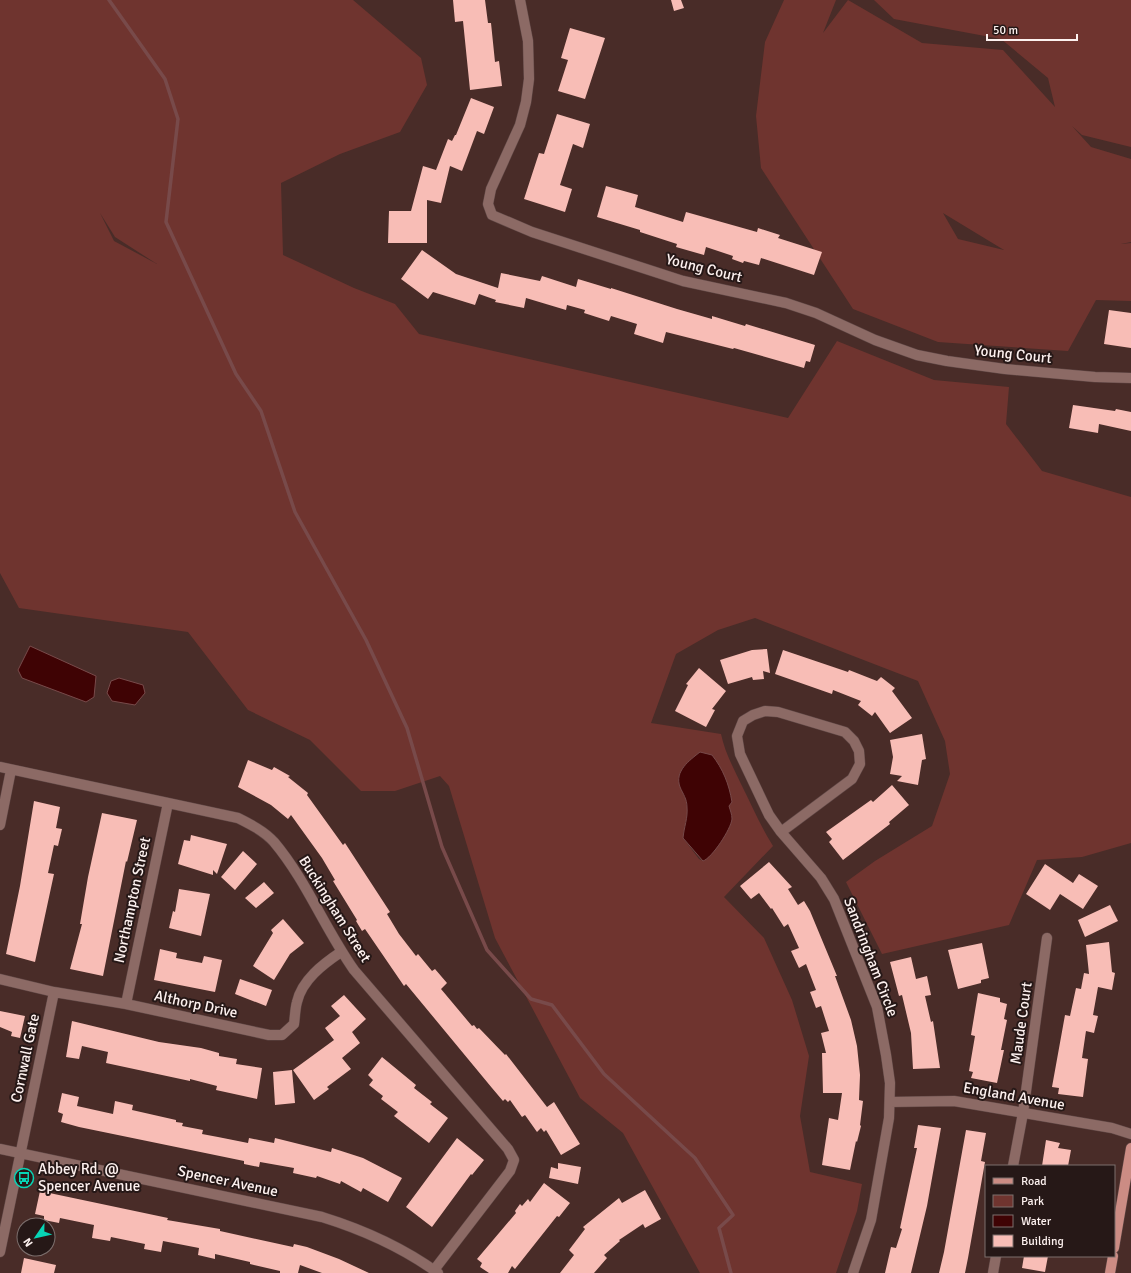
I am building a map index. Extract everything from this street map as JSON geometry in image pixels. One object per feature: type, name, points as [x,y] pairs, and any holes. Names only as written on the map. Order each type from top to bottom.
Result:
[{"type":"main road","points":[[1115,1242],[1131,1148]]},
{"type":"main road","points":[[1110,1273],[1113,1257]]},
{"type":"street","name":"Young Court","points":[[520,0],[528,41],[529,79],[526,102],[520,125],[491,189],[488,204],[492,215],[532,232],[683,281],[786,303],[816,313],[875,340],[917,355],[947,361],[1005,369],[1131,378]]},
{"type":"street","name":"Sandringham Circle","points":[[781,832],[852,779],[860,764],[859,751],[854,741],[845,732],[778,712],[765,711],[743,721],[737,736],[740,754],[769,815],[781,832],[821,878],[834,899],[857,954],[882,1026],[890,1102],[882,1165],[871,1220],[853,1273]]},
{"type":"street","name":"Buckingham Street","points":[[0,767],[238,818],[256,827],[273,841],[290,865],[341,952],[379,1001],[508,1149],[514,1160],[510,1171],[436,1272]]},
{"type":"street","points":[[0,825],[11,770]]},
{"type":"street","name":"Northampton Street","points":[[126,1004],[168,803]]},
{"type":"street","name":"Maude Court","points":[[1013,1165],[1023,1113],[1047,938]]},
{"type":"street","name":"Althorp Drive","points":[[0,979],[54,992],[126,1004],[269,1035],[282,1035],[294,1024],[297,1002],[303,987],[313,974],[341,952]]},
{"type":"street","name":"Cornwall Gate","points":[[0,1252],[54,992]]},
{"type":"street","name":"England Avenue","points":[[890,1102],[954,1101],[1112,1128],[1131,1134]]},
{"type":"street","name":"Spencer Avenue","points":[[0,1149],[322,1217],[352,1226],[384,1241],[436,1272]]},
{"type":"street","points":[[993,1273],[996,1257]]},
{"type":"green space","points":[[0,0],[353,0],[421,58],[427,85],[400,132],[340,154],[281,183],[283,255],[354,288],[395,304],[419,334],[788,418],[837,341],[934,380],[1009,387],[1006,424],[1042,471],[1131,497],[1131,843],[1082,857],[1037,860],[1009,925],[882,954],[846,882],[875,861],[932,826],[950,774],[945,741],[918,681],[755,618],[718,630],[676,654],[651,723],[721,734],[733,767],[773,846],[724,897],[764,938],[792,1000],[809,1056],[800,1116],[810,1172],[862,1184],[857,1211],[836,1273],[700,1273],[623,1133],[580,1098],[495,938],[449,786],[440,776],[395,791],[361,791],[310,740],[248,710],[188,632],[19,608],[0,573]],"holes":[[[100,213],[115,237],[157,264],[114,241]],[[700,752],[731,815],[703,861],[699,859],[683,838],[687,815],[687,804],[679,782],[681,771]]]},
{"type":"green space","points":[[784,0],[836,0],[823,33],[848,0],[922,43],[1003,50],[1055,107],[1048,78],[1001,39],[894,19],[874,0],[1131,0],[1131,147],[1082,135],[1072,126],[1091,147],[1131,159],[1131,242],[1121,244],[1131,243],[1131,301],[1096,300],[1068,351],[938,342],[853,309],[761,168],[756,116],[765,42]],"holes":[[[943,213],[1004,250],[958,239]]]},
{"type":"water","points":[[30,646],[96,676],[94,697],[86,702],[22,678],[18,670]]},
{"type":"water","points":[[119,678],[143,685],[145,693],[135,705],[112,701],[107,693],[111,681]]},
{"type":"water","points":[[700,752],[712,755],[716,760],[725,777],[732,802],[729,806],[732,819],[731,824],[716,849],[707,859],[703,861],[683,838],[687,815],[687,804],[679,781],[679,776],[684,766]]},
{"type":"building","points":[[453,0],[485,0],[488,23],[491,23],[495,62],[499,61],[502,86],[470,90],[463,21],[455,22]]},
{"type":"building","points":[[671,0],[681,0],[684,8],[674,11]]},
{"type":"building","points":[[570,28],[605,38],[585,99],[558,91],[568,60],[561,58]]},
{"type":"building","points":[[471,98],[494,107],[484,134],[477,131],[462,171],[450,166],[441,203],[427,200],[427,243],[388,243],[389,211],[411,211],[423,166],[436,170],[448,139],[452,141],[456,135]]},
{"type":"building","points":[[557,114],[590,124],[583,148],[573,144],[560,185],[572,189],[565,212],[524,199],[539,153],[544,154]]},
{"type":"building","points":[[606,186],[638,195],[635,207],[683,222],[686,212],[757,232],[758,228],[780,235],[778,238],[822,252],[814,275],[761,258],[759,265],[744,261],[743,263],[732,259],[733,256],[706,247],[704,255],[676,247],[677,244],[640,232],[640,230],[597,217]]},
{"type":"building","points":[[422,250],[456,274],[498,288],[501,273],[540,281],[542,276],[576,287],[578,279],[712,319],[712,316],[745,326],[746,324],[815,345],[810,362],[806,361],[804,368],[734,348],[733,349],[666,332],[663,343],[634,334],[637,324],[611,316],[609,321],[584,313],[585,310],[567,305],[566,310],[526,298],[524,308],[495,302],[496,300],[479,294],[475,305],[433,292],[428,299],[401,279]]},
{"type":"building","points":[[1109,310],[1131,313],[1131,348],[1104,344]]},
{"type":"building","points":[[1073,405],[1131,412],[1131,431],[1099,424],[1098,433],[1069,428]]},
{"type":"building","points":[[767,649],[770,673],[763,671],[764,679],[753,680],[752,677],[728,684],[720,660],[752,650]]},
{"type":"building","points":[[783,650],[848,672],[849,670],[877,681],[881,677],[895,688],[892,691],[912,718],[890,733],[875,712],[872,716],[858,705],[861,701],[833,690],[832,694],[775,674]]},
{"type":"building","points":[[699,668],[726,691],[712,709],[715,710],[706,727],[675,711],[688,685],[686,684]]},
{"type":"building","points":[[922,734],[926,759],[922,760],[918,785],[897,781],[902,776],[890,774],[893,757],[890,740]]},
{"type":"building","points":[[248,760],[272,770],[274,767],[290,776],[288,777],[308,793],[307,795],[343,845],[345,843],[390,912],[387,914],[399,934],[416,956],[418,954],[432,971],[435,969],[447,983],[441,989],[472,1026],[474,1025],[477,1029],[479,1028],[505,1055],[506,1054],[547,1107],[554,1102],[580,1144],[561,1155],[546,1130],[544,1132],[541,1128],[537,1132],[525,1115],[522,1117],[510,1100],[508,1102],[505,1099],[503,1101],[406,984],[404,986],[365,929],[362,931],[333,881],[335,880],[322,858],[291,815],[288,819],[271,805],[238,787]]},
{"type":"building","points":[[892,785],[909,805],[889,822],[890,824],[843,860],[829,842],[832,839],[826,832],[871,800],[873,802]]},
{"type":"building","points":[[34,801],[60,807],[56,828],[62,829],[58,846],[54,845],[48,873],[54,874],[35,962],[6,954],[20,886]]},
{"type":"building","points":[[102,813],[137,820],[127,862],[126,861],[103,976],[70,969],[82,924],[80,924],[88,877]]},
{"type":"building","points":[[191,835],[227,844],[217,874],[213,870],[213,875],[178,864],[184,840],[190,841]]},
{"type":"building","points":[[243,851],[257,864],[235,890],[221,877]]},
{"type":"building","points":[[769,862],[792,887],[788,889],[798,905],[804,901],[810,911],[837,976],[835,976],[851,1020],[857,1046],[860,1075],[859,1100],[863,1101],[861,1126],[857,1142],[856,1141],[850,1170],[822,1165],[829,1118],[838,1120],[842,1093],[823,1093],[822,1053],[826,1053],[821,1033],[829,1031],[821,1006],[816,1008],[810,992],[816,990],[806,964],[799,968],[791,951],[799,948],[788,924],[784,927],[772,908],[771,909],[759,893],[751,899],[740,886]]},
{"type":"building","points":[[1045,864],[1073,883],[1079,874],[1098,886],[1083,909],[1060,894],[1050,910],[1026,894]]},
{"type":"building","points":[[264,882],[274,893],[256,908],[245,898]]},
{"type":"building","points":[[179,889],[210,894],[201,936],[169,928],[173,911],[175,912]]},
{"type":"building","points":[[1110,905],[1118,921],[1085,937],[1078,920]]},
{"type":"building","points":[[283,919],[304,943],[290,954],[274,980],[253,966],[273,933],[271,930]]},
{"type":"building","points":[[1109,942],[1112,972],[1115,973],[1112,990],[1098,987],[1093,1015],[1098,1016],[1094,1033],[1086,1031],[1082,1058],[1088,1059],[1083,1097],[1058,1094],[1059,1088],[1052,1087],[1065,1015],[1070,1016],[1076,988],[1081,989],[1084,973],[1089,974],[1086,945]]},
{"type":"building","points":[[982,943],[989,978],[981,980],[981,983],[958,989],[948,950]]},
{"type":"building","points":[[160,949],[177,953],[176,958],[202,963],[204,956],[222,960],[215,992],[154,980]]},
{"type":"building","points":[[911,957],[916,979],[927,976],[931,995],[925,996],[931,1022],[933,1021],[940,1068],[913,1069],[911,1033],[902,995],[899,996],[890,962]]},
{"type":"building","points":[[240,979],[272,990],[266,1006],[235,994]]},
{"type":"building","points":[[978,993],[1000,998],[1000,1002],[1007,1004],[1004,1019],[1007,1020],[1001,1050],[1004,1050],[997,1083],[971,1078],[973,1072],[969,1071],[975,1036],[971,1035]]},
{"type":"building","points":[[344,995],[366,1019],[352,1032],[360,1043],[342,1058],[351,1069],[327,1087],[329,1089],[314,1100],[293,1070],[334,1040],[325,1028],[340,1016],[331,1006]]},
{"type":"building","points":[[0,1011],[25,1016],[20,1038],[11,1036],[12,1032],[0,1027]]},
{"type":"building","points":[[72,1021],[159,1042],[201,1048],[219,1053],[219,1056],[237,1059],[236,1064],[262,1068],[257,1099],[216,1090],[217,1086],[190,1079],[190,1081],[106,1063],[108,1052],[82,1046],[79,1059],[66,1057]]},
{"type":"building","points":[[382,1057],[416,1085],[414,1088],[432,1102],[430,1104],[448,1118],[429,1143],[394,1116],[398,1112],[381,1099],[383,1096],[369,1085],[373,1080],[368,1075]]},
{"type":"building","points":[[292,1070],[295,1103],[275,1105],[273,1072]]},
{"type":"building","points":[[62,1093],[79,1097],[77,1106],[113,1114],[115,1101],[133,1105],[132,1110],[176,1120],[176,1122],[183,1123],[182,1126],[203,1130],[202,1134],[248,1143],[249,1138],[274,1143],[275,1138],[331,1152],[332,1148],[363,1158],[402,1178],[388,1202],[363,1188],[361,1192],[341,1181],[340,1184],[317,1176],[316,1178],[293,1173],[294,1168],[260,1162],[259,1167],[244,1164],[244,1161],[79,1127],[61,1122],[63,1114],[58,1112]]},
{"type":"building","points":[[918,1125],[941,1128],[927,1206],[911,1273],[885,1273],[891,1247],[896,1248],[902,1229],[900,1228],[917,1148],[914,1148]]},
{"type":"building","points":[[966,1130],[986,1133],[981,1161],[985,1162],[968,1258],[965,1273],[939,1273],[944,1252]]},
{"type":"building","points":[[457,1138],[484,1160],[472,1175],[471,1174],[432,1227],[406,1207]]},
{"type":"building","points":[[1046,1140],[1060,1143],[1058,1148],[1071,1150],[1068,1165],[1042,1165]]},
{"type":"building","points":[[558,1163],[581,1167],[578,1184],[549,1178],[551,1167],[558,1169]]},
{"type":"building","points":[[544,1183],[570,1203],[559,1217],[557,1216],[515,1269],[512,1266],[508,1273],[489,1273],[480,1267],[482,1263],[477,1259],[516,1213],[515,1211],[520,1204],[522,1206],[528,1199],[530,1202]]},
{"type":"building","points":[[645,1190],[661,1219],[645,1228],[643,1224],[619,1240],[620,1241],[604,1255],[607,1258],[594,1273],[560,1273],[574,1255],[569,1250],[585,1229],[583,1227],[619,1198],[622,1203]]},
{"type":"building","points":[[40,1191],[168,1218],[167,1220],[220,1229],[220,1231],[293,1247],[294,1244],[307,1247],[339,1259],[369,1273],[322,1273],[300,1265],[298,1273],[280,1273],[280,1271],[250,1264],[250,1262],[215,1254],[215,1259],[198,1255],[199,1248],[163,1241],[161,1252],[144,1249],[145,1244],[111,1237],[110,1241],[92,1238],[94,1225],[60,1218],[59,1223],[56,1222],[56,1217],[44,1217],[35,1214]]},
{"type":"building","points":[[1024,1257],[1048,1257],[1045,1272],[1022,1268]]},
{"type":"building","points":[[24,1258],[56,1265],[54,1273],[21,1273]]},
{"type":"waterway","points":[[109,0],[165,79],[178,119],[166,222],[236,374],[261,411],[295,512],[366,640],[407,728],[442,847],[487,950],[531,999],[552,1005],[604,1074],[695,1158],[733,1215],[719,1228],[731,1273]]},
{"type":"place","name":"Abbey Rd. @ Spencer Avenue","points":[[24,1178]]}]
